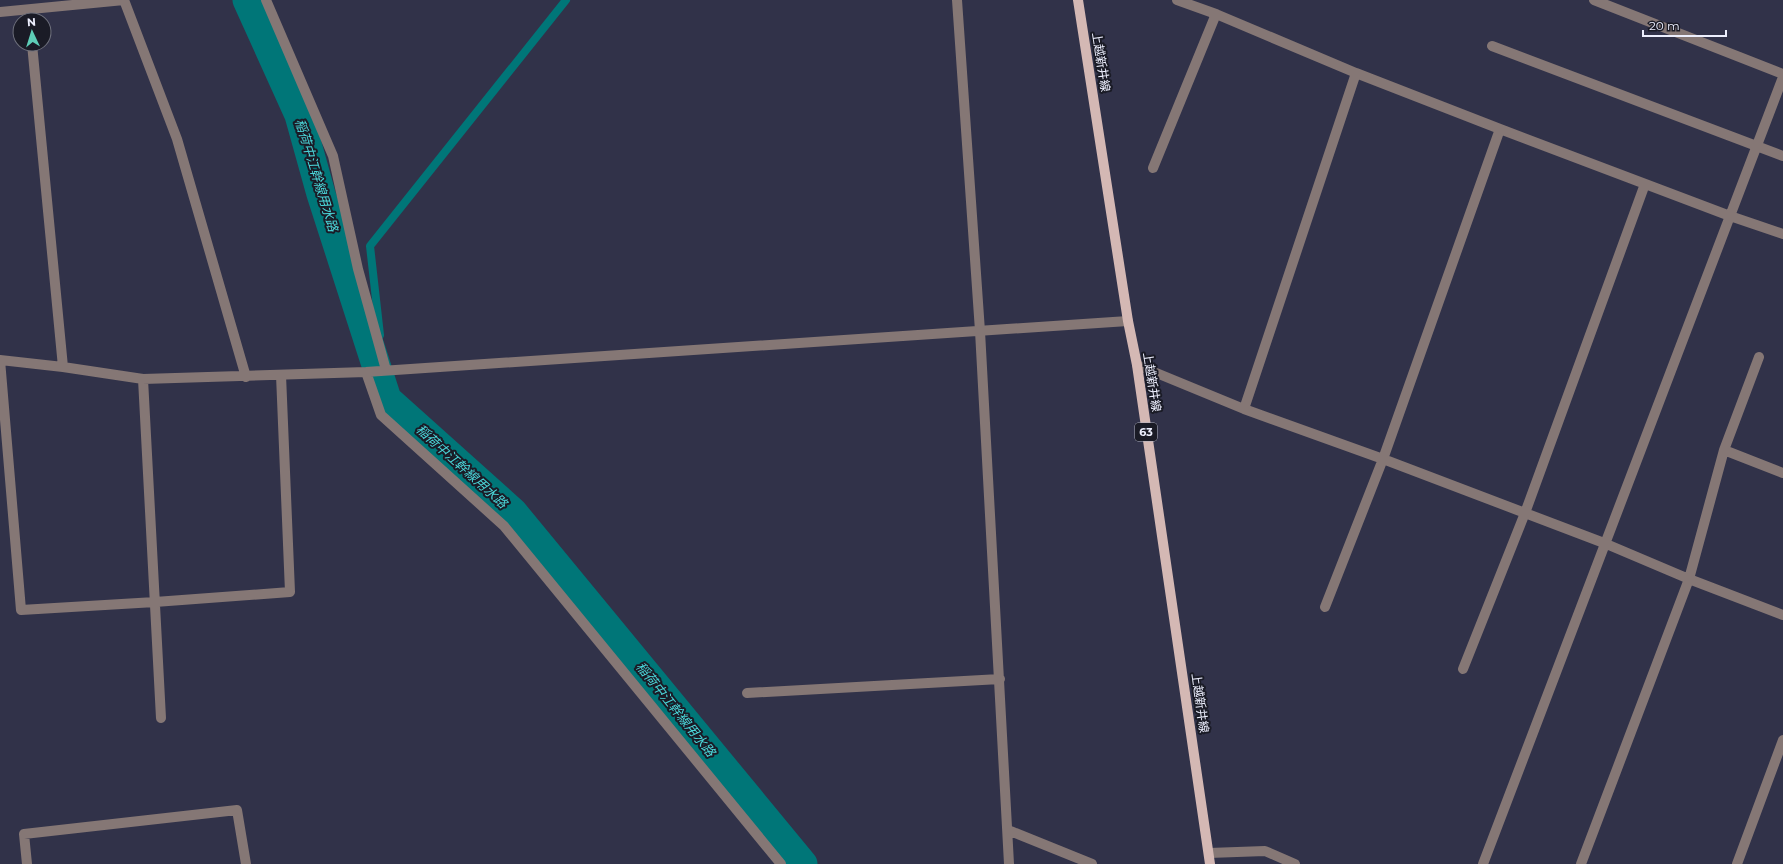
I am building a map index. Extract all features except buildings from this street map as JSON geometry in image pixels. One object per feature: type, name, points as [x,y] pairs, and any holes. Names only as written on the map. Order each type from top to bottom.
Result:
[{"type":"main road","name":"上越新井線","points":[[1078,0],[1128,321],[1137,365],[1210,864]]},
{"type":"street","points":[[48,12],[124,0],[177,139],[246,377]]},
{"type":"street","points":[[266,0],[333,156],[358,269],[386,370]]},
{"type":"street","points":[[957,0],[980,331],[1009,864]]},
{"type":"street","points":[[1177,0],[1216,14],[1356,73],[1500,129],[1730,216],[1783,234]]},
{"type":"street","points":[[1483,864],[1783,76],[1594,0]]},
{"type":"street","points":[[0,12],[12,13]]},
{"type":"street","points":[[1153,168],[1216,14]]},
{"type":"street","points":[[1492,46],[1783,156]]},
{"type":"street","points":[[33,52],[63,367]]},
{"type":"street","points":[[1244,409],[1356,73]]},
{"type":"street","points":[[1325,607],[1383,459],[1500,129]]},
{"type":"street","points":[[1463,669],[1525,514],[1645,184]]},
{"type":"street","points":[[281,376],[290,592],[21,610],[0,360],[63,367],[143,379],[281,376],[366,372],[1128,321]]},
{"type":"street","points":[[1581,864],[1689,579],[1724,450],[1759,357]]},
{"type":"street","points":[[1137,365],[1244,409],[1383,459],[1604,543],[1689,579],[1783,615]]},
{"type":"street","points":[[366,372],[381,415],[504,526],[781,864]]},
{"type":"street","points":[[143,379],[161,718]]},
{"type":"street","points":[[1724,450],[1783,473]]},
{"type":"street","points":[[747,693],[1000,679]]},
{"type":"street","points":[[1737,864],[1783,740]]},
{"type":"street","points":[[27,864],[24,834],[237,810],[246,864]]},
{"type":"street","points":[[1008,830],[1092,864]]},
{"type":"street","points":[[1209,853],[1265,852],[1296,864]]},
{"type":"waterway","name":"稲荷中江幹線用水路","points":[[247,0],[299,115],[321,194],[387,399],[513,512],[803,864]]},
{"type":"waterway","points":[[380,335],[370,246],[566,0]]},
{"type":"waterway","name":"稲荷中江幹線用水路","points":[[383,366],[387,399]]}]
